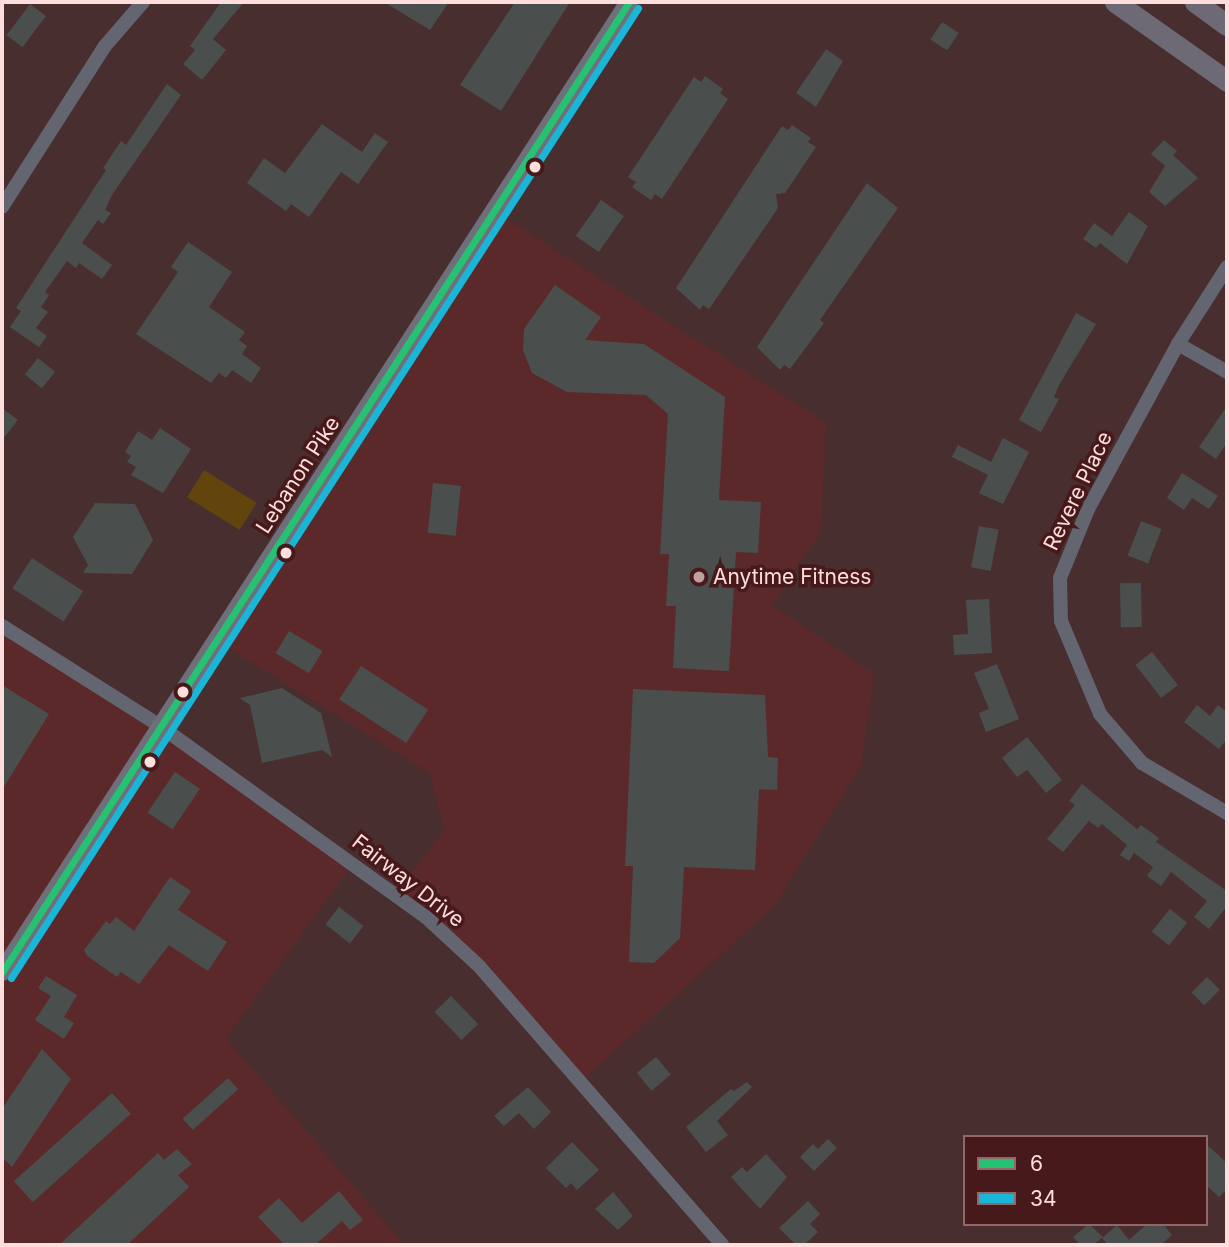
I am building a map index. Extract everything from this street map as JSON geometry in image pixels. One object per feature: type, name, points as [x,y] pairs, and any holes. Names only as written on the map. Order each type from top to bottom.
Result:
[{"type":"highway","points":[[1115,2],[1227,81]]},
{"type":"highway","points":[[1195,2],[1227,24]]},
{"type":"main road","name":"Lebanon Pike","points":[[2,972],[629,2]]},
{"type":"street","points":[[2,207],[105,46],[142,2]]},
{"type":"street","name":"Revere Place","points":[[1227,267],[1178,344],[1088,509],[1060,578],[1061,621],[1100,714],[1142,763],[1227,813]]},
{"type":"street","points":[[1178,344],[1227,372]]},
{"type":"street","name":"Fairway Drive","points":[[2,626],[160,726],[416,910],[479,966],[722,1245]]},
{"type":"shaded area","points":[[496,212],[826,423],[821,532],[772,605],[874,674],[861,766],[774,906],[581,1082],[479,966],[396,895],[444,830],[430,773],[217,641]]},
{"type":"shaded area","points":[[204,470],[257,503],[240,530],[187,497]]},
{"type":"shaded area","points":[[2,625],[353,864],[226,1038],[404,1245],[2,1245]]},
{"type":"building","points":[[221,2],[244,2],[213,39],[226,50],[202,80],[183,64],[195,50],[190,46]]},
{"type":"building","points":[[384,2],[449,2],[430,30]]},
{"type":"building","points":[[515,2],[570,2],[501,111],[460,85]]},
{"type":"building","points":[[30,4],[46,16],[23,47],[7,35]]},
{"type":"building","points":[[942,22],[959,33],[947,51],[931,40]]},
{"type":"building","points":[[826,49],[843,61],[816,107],[796,93]]},
{"type":"building","points":[[705,76],[723,89],[720,93],[728,99],[662,199],[655,194],[651,200],[632,187],[636,182],[628,177],[694,77],[701,82]]},
{"type":"building","points":[[167,84],[181,95],[112,195],[105,210],[111,213],[103,224],[98,220],[82,243],[112,265],[102,279],[79,263],[76,268],[67,261],[45,292],[49,295],[41,307],[48,312],[36,328],[47,336],[39,347],[10,327],[21,311],[16,308],[106,170],[103,168],[121,141],[126,145]]},
{"type":"building","points":[[322,124],[362,152],[375,133],[388,142],[358,184],[341,172],[309,217],[291,204],[286,211],[247,183],[264,158],[285,173]]},
{"type":"building","points":[[792,125],[811,138],[808,142],[816,147],[785,193],[776,194],[778,208],[709,309],[703,305],[700,310],[676,288],[782,126],[788,130]]},
{"type":"building","points":[[1164,140],[1177,151],[1173,155],[1198,178],[1165,206],[1149,192],[1165,166],[1151,154]]},
{"type":"building","points":[[867,183],[898,208],[820,320],[824,323],[790,369],[784,365],[780,370],[757,347]]},
{"type":"building","points":[[601,200],[624,216],[599,252],[576,236]]},
{"type":"building","points":[[1129,212],[1148,226],[1127,264],[1100,243],[1096,248],[1083,239],[1094,223],[1112,236]]},
{"type":"building","points":[[188,242],[232,272],[209,307],[245,332],[239,340],[247,346],[242,354],[261,368],[251,383],[232,370],[226,378],[219,373],[211,383],[136,334],[178,272],[171,267]]},
{"type":"building","points":[[555,285],[601,317],[585,340],[644,344],[725,397],[719,500],[761,502],[758,553],[736,552],[729,671],[673,668],[676,606],[666,606],[669,554],[660,554],[668,414],[646,395],[567,392],[532,373],[523,350],[524,329]]},
{"type":"building","points":[[1076,313],[1096,324],[1059,385],[1054,397],[1059,399],[1041,432],[1019,420]]},
{"type":"building","points":[[38,358],[55,372],[42,388],[25,374]]},
{"type":"building","points":[[1227,406],[1227,443],[1216,459],[1199,447]]},
{"type":"building","points":[[2,408],[18,420],[2,440]]},
{"type":"building","points":[[160,428],[191,449],[163,493],[131,475],[136,467],[127,462],[131,456],[125,452],[138,431],[152,440]]},
{"type":"building","points":[[1003,438],[1029,452],[1003,504],[979,493],[988,475],[952,457],[958,445],[991,462]]},
{"type":"building","points":[[1182,473],[1218,496],[1209,509],[1192,498],[1184,510],[1167,498]]},
{"type":"building","points":[[433,483],[461,486],[456,536],[428,533]]},
{"type":"building","points":[[95,503],[135,504],[153,540],[132,574],[83,573],[88,565],[73,537]]},
{"type":"building","points":[[1141,521],[1162,529],[1148,563],[1128,556]]},
{"type":"building","points":[[979,526],[999,530],[991,571],[971,567]]},
{"type":"building","points":[[32,558],[83,591],[64,621],[12,588]]},
{"type":"building","points":[[1120,583],[1141,583],[1142,627],[1121,627]]},
{"type":"building","points":[[989,599],[992,653],[954,655],[953,635],[968,634],[966,600]]},
{"type":"building","points":[[289,631],[322,651],[309,673],[276,653]]},
{"type":"building","points":[[1152,652],[1178,685],[1161,698],[1135,665]]},
{"type":"building","points":[[997,664],[1019,719],[986,732],[979,713],[989,709],[974,673]]},
{"type":"building","points":[[361,666],[428,710],[406,743],[339,700]]},
{"type":"building","points":[[2,685],[49,714],[2,790]]},
{"type":"building","points":[[282,688],[321,713],[332,757],[322,750],[262,763],[250,705],[240,698]]},
{"type":"building","points":[[633,689],[765,695],[768,757],[778,758],[777,790],[759,789],[755,870],[684,867],[680,938],[654,963],[629,962],[633,866],[625,866]]},
{"type":"building","points":[[1197,705],[1210,716],[1218,705],[1227,712],[1227,739],[1219,749],[1184,722]]},
{"type":"building","points":[[1027,737],[1062,780],[1046,793],[1027,770],[1017,777],[1002,758]]},
{"type":"building","points":[[175,772],[200,789],[172,829],[148,813]]},
{"type":"building","points":[[1082,784],[1137,829],[1141,825],[1159,838],[1156,842],[1227,891],[1227,906],[1209,929],[1194,917],[1207,901],[1171,872],[1161,886],[1147,876],[1153,867],[1134,853],[1129,861],[1120,855],[1127,845],[1102,824],[1098,828],[1089,821],[1063,852],[1047,839],[1075,805],[1069,801]]},
{"type":"building","points":[[170,877],[191,891],[178,910],[227,942],[208,971],[169,945],[139,984],[121,972],[117,977],[87,956],[84,950],[106,921],[110,924],[116,917],[134,931]]},
{"type":"building","points":[[339,907],[363,926],[350,943],[325,924]]},
{"type":"building","points":[[1170,909],[1187,923],[1169,945],[1152,932]]},
{"type":"building","points":[[46,976],[77,995],[64,1017],[74,1023],[64,1039],[35,1020],[51,996],[38,988]]},
{"type":"building","points":[[1207,977],[1220,990],[1204,1005],[1191,993]]},
{"type":"building","points":[[451,996],[478,1024],[462,1040],[434,1012]]},
{"type":"building","points":[[42,1049],[71,1079],[12,1167],[2,1157],[2,1109]]},
{"type":"building","points":[[656,1057],[671,1075],[652,1091],[637,1073]]},
{"type":"building","points":[[228,1078],[238,1089],[193,1130],[183,1119]]},
{"type":"building","points":[[747,1082],[752,1087],[717,1121],[728,1135],[706,1152],[686,1127],[731,1089],[734,1091]]},
{"type":"building","points":[[528,1087],[551,1112],[534,1129],[519,1113],[504,1126],[494,1116]]},
{"type":"building","points":[[112,1093],[131,1114],[33,1202],[14,1181]]},
{"type":"building","points":[[828,1139],[837,1148],[814,1171],[800,1157],[813,1144],[818,1149]]},
{"type":"building","points":[[572,1142],[599,1170],[577,1190],[571,1183],[566,1188],[546,1168]]},
{"type":"building","points":[[1208,1146],[1227,1163],[1227,1189],[1219,1197],[1208,1187]]},
{"type":"building","points":[[177,1149],[192,1164],[178,1175],[189,1187],[127,1245],[59,1245],[158,1153],[164,1160]]},
{"type":"building","points":[[766,1154],[787,1177],[760,1209],[731,1177],[742,1167],[747,1172]]},
{"type":"building","points":[[339,1191],[363,1220],[350,1230],[342,1221],[315,1245],[285,1245],[258,1217],[279,1198],[302,1223]]},
{"type":"building","points":[[613,1192],[633,1216],[618,1230],[595,1209]]},
{"type":"building","points":[[808,1201],[820,1214],[810,1224],[818,1232],[804,1245],[796,1245],[779,1228]]},
{"type":"building","points":[[1087,1226],[1091,1226],[1103,1237],[1093,1245],[1080,1245],[1073,1237]]},
{"type":"building","points":[[1118,1226],[1129,1240],[1145,1226],[1165,1226],[1172,1235],[1161,1245],[1108,1245],[1102,1238]]},
{"type":"transit line","name":"6","points":[[2,972],[629,2]]},
{"type":"transit line","name":"34","points":[[11,978],[638,8]]},
{"type":"place","name":"Anytime Fitness","points":[[699,577]]}]
